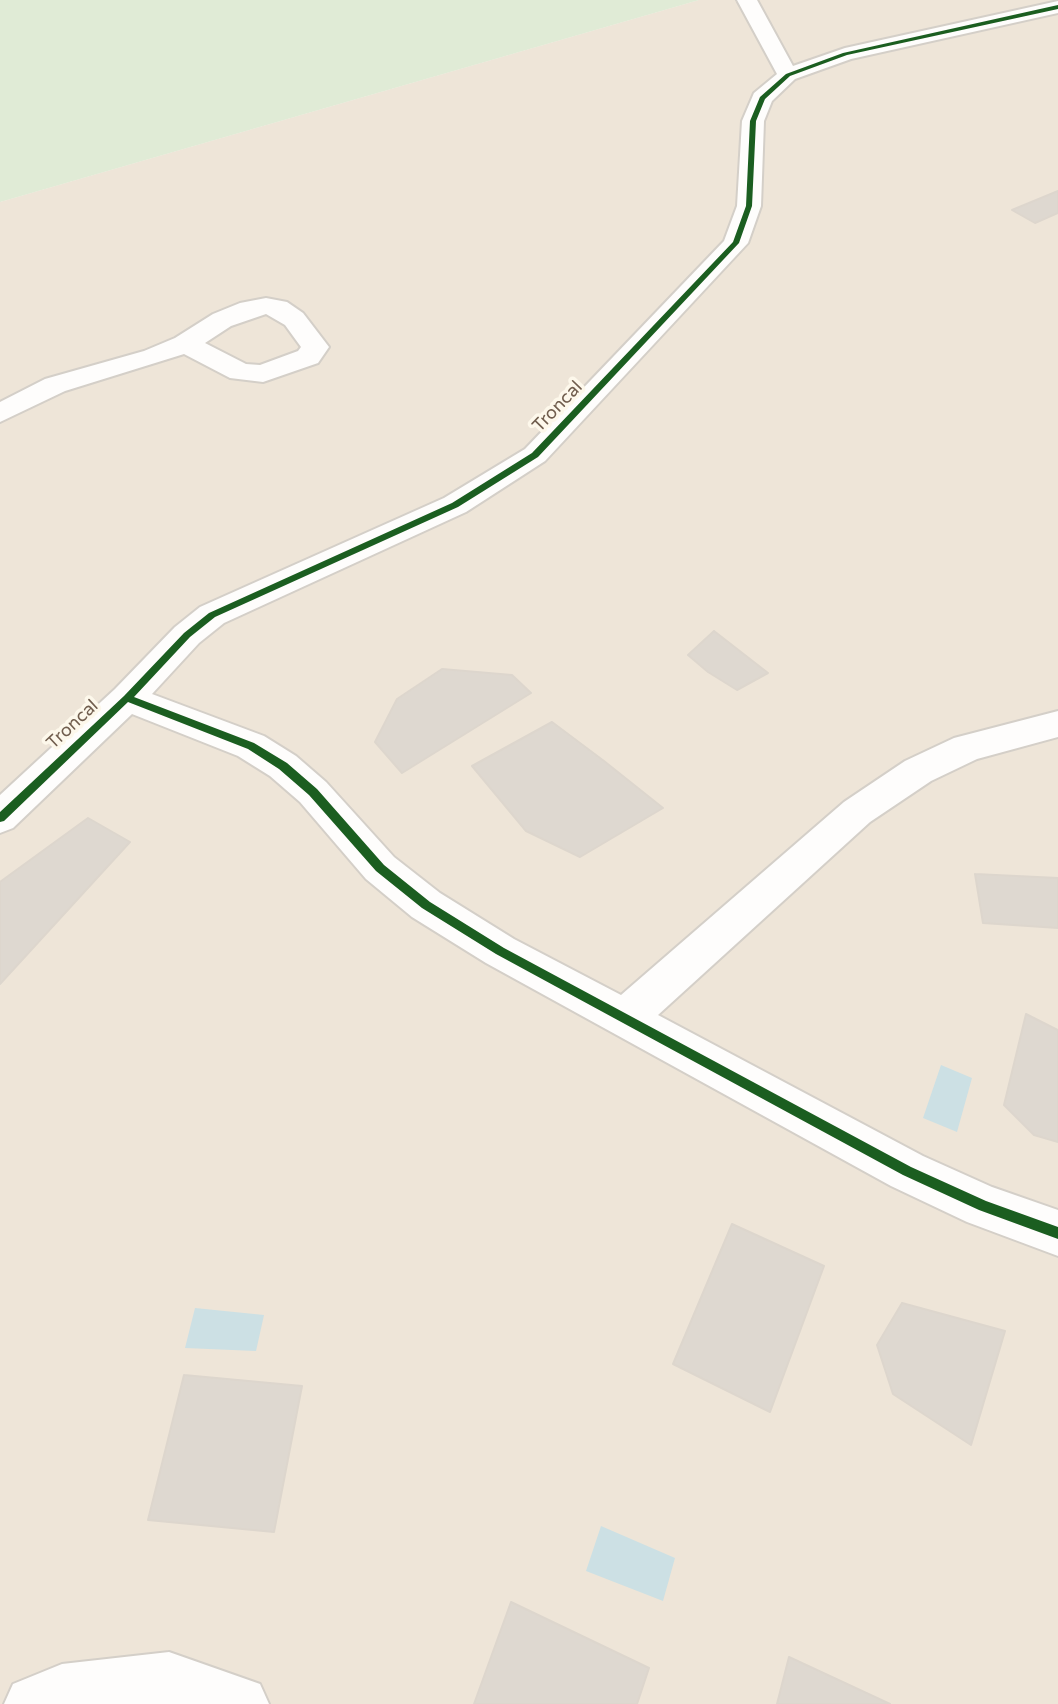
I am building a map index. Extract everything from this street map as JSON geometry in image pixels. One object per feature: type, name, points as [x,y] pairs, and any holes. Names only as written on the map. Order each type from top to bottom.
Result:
[{"type":"street","points":[[747,0],[788,75]]},
{"type":"street","name":"Troncal","points":[[0,818],[127,698],[187,635],[212,615],[455,505],[535,455],[736,243],[749,206],[753,121],[762,98],[788,75],[845,54],[1058,7]]},
{"type":"street","points":[[0,413],[55,385],[154,357],[185,344]]},
{"type":"street","points":[[127,698],[251,747],[284,766],[313,792],[380,868],[426,905],[500,951],[907,1171],[983,1206],[1058,1233]]},
{"type":"street","points":[[624,1019],[857,813],[908,778],[967,748],[1058,724]]},
{"type":"street","points":[[33,1704],[62,1693],[169,1680],[240,1704]]},
{"type":"shaded area","points":[[699,0],[1058,0],[1058,1704],[0,1704],[0,202]]},
{"type":"shaded area","points":[[941,1065],[972,1078],[957,1132],[923,1118]]},
{"type":"shaded area","points":[[195,1308],[264,1315],[256,1351],[185,1348]]},
{"type":"shaded area","points":[[601,1526],[675,1558],[663,1601],[586,1571]]},
{"type":"green space","points":[[0,0],[699,0],[0,202]]},
{"type":"building","points":[[1058,191],[1058,213],[1035,223],[1012,210]]},
{"type":"building","points":[[714,631],[768,673],[737,690],[708,672],[688,655]]},
{"type":"building","points":[[442,669],[512,675],[531,693],[402,773],[375,742],[397,699]]},
{"type":"building","points":[[552,722],[663,808],[580,857],[526,831],[472,766]]},
{"type":"building","points":[[88,818],[130,842],[0,984],[0,882]]},
{"type":"building","points":[[975,874],[1058,878],[1058,928],[983,923]]},
{"type":"building","points":[[1026,1014],[1058,1030],[1058,1142],[1034,1135],[1004,1105]]},
{"type":"building","points":[[732,1224],[824,1266],[770,1412],[673,1364]]},
{"type":"building","points":[[902,1303],[1005,1331],[971,1445],[893,1394],[877,1345]]},
{"type":"building","points":[[184,1375],[302,1386],[274,1532],[148,1520]]},
{"type":"building","points":[[511,1602],[649,1668],[637,1704],[474,1704]]},
{"type":"building","points":[[789,1657],[890,1704],[777,1704]]},
{"type":"cycle path","points":[[0,818],[127,698],[187,635],[212,615],[455,505],[535,455],[736,243],[749,206],[753,121],[762,98],[788,75],[845,54],[1058,7]]},
{"type":"cycle path","points":[[127,698],[251,746],[283,766],[313,792],[380,868],[426,905],[500,951],[907,1171],[983,1206],[1058,1233]]}]
